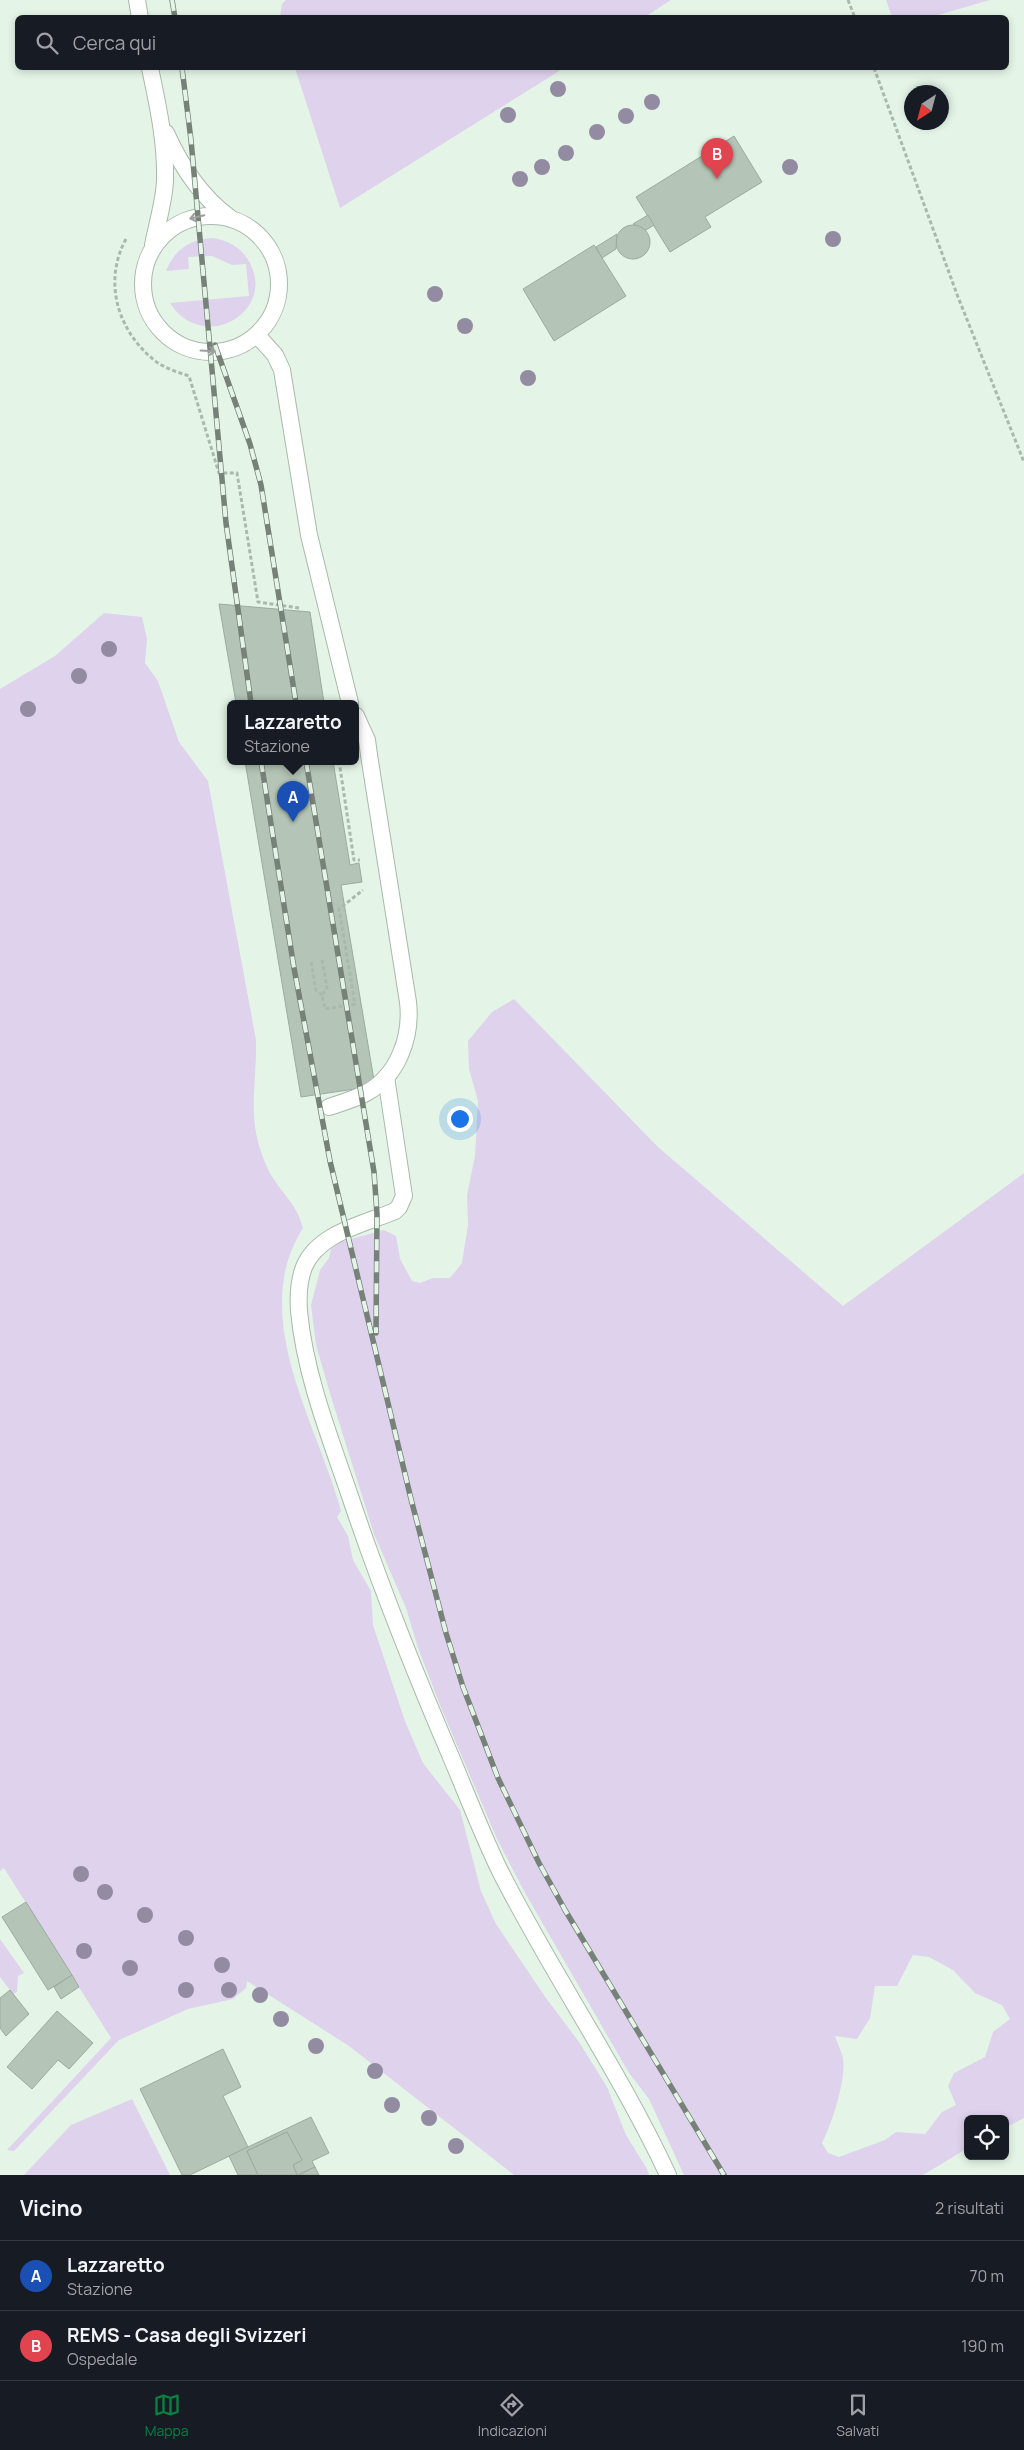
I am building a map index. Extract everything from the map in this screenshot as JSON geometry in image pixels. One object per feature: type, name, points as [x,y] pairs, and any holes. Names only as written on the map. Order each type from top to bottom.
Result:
[{"type":"lane","points":[[137,0],[140,15]]},
{"type":"lane","points":[[150,70],[162,124],[165,183],[153,246],[146,260],[143,274],[146,304],[152,318],[172,340],[186,348],[216,352],[231,349],[257,335],[265,326],[276,305],[280,287],[278,269],[269,246],[242,222],[230,218],[205,215],[181,222],[171,228],[153,246]]},
{"type":"lane","points":[[162,124],[178,158],[201,192],[230,218]]},
{"type":"lane","points":[[257,335],[275,355],[282,370],[309,535],[349,700]]},
{"type":"lane","points":[[329,1107],[368,1092],[386,1077],[405,1044],[409,1016],[367,740],[359,723]]},
{"type":"lane","points":[[386,1077],[404,1196],[395,1211],[328,1240],[310,1255],[303,1270],[299,1290],[299,1310],[311,1375],[324,1421],[371,1560],[420,1685],[499,1869],[617,2077],[668,2175]]},
{"type":"path","points":[[848,0],[854,15]]},
{"type":"path","points":[[875,70],[958,297],[1024,462]]},
{"type":"path","points":[[189,376],[220,473],[237,473],[258,602],[306,608]]},
{"type":"path","points":[[340,765],[354,860],[365,859]]},
{"type":"path","points":[[311,962],[316,990],[322,995],[325,1009],[355,1004],[339,909],[369,885]]},
{"type":"path","points":[[322,960],[327,988],[322,995]]},
{"type":"shaded area","points":[[286,0],[671,0],[648,15],[280,15],[282,4]]},
{"type":"shaded area","points":[[886,0],[990,0],[938,15],[891,15]]},
{"type":"shaded area","points":[[296,70],[561,70],[340,208]]},
{"type":"shaded area","points":[[213,238],[235,246],[243,253],[250,263],[255,281],[253,298],[245,311],[232,321],[216,326],[200,325],[184,318],[170,303],[249,296],[246,264],[232,265],[212,256],[188,257],[189,269],[166,271],[173,257],[184,247],[190,243]]},
{"type":"shaded area","points":[[104,613],[142,617],[147,639],[145,663],[158,681],[179,742],[208,781],[256,1040],[254,1120],[257,1136],[261,1152],[272,1177],[292,1204],[303,1228],[288,1262],[282,1297],[284,1333],[292,1370],[341,1511],[337,1517],[348,1536],[353,1560],[371,1591],[373,1625],[405,1721],[423,1763],[460,1810],[481,1891],[496,1924],[546,1998],[579,2042],[607,2087],[626,2135],[649,2175],[514,2175],[349,2046],[247,1981],[246,1988],[233,1999],[188,2009],[119,2040],[14,2151],[7,2150],[111,2038],[4,1868],[0,1871],[0,689],[55,656]]},
{"type":"shaded area","points":[[514,999],[658,1147],[843,1306],[1024,1173],[1024,2118],[1009,2126],[1009,2115],[964,2115],[964,2150],[923,2175],[684,2175],[649,2099],[629,2073],[525,1893],[497,1839],[442,1710],[418,1648],[406,1608],[374,1534],[316,1345],[311,1305],[320,1270],[329,1258],[331,1249],[340,1242],[384,1230],[396,1236],[400,1259],[412,1281],[420,1283],[433,1278],[450,1278],[462,1263],[468,1225],[467,1195],[475,1156],[478,1101],[469,1069],[468,1041],[492,1012]],"holes":[[[913,1955],[929,1957],[953,1970],[975,1993],[1002,2005],[1010,2019],[993,2032],[985,2057],[954,2073],[948,2086],[956,2105],[942,2112],[925,2134],[896,2132],[885,2140],[839,2157],[828,2153],[822,2143],[837,2102],[843,2068],[842,2056],[835,2036],[857,2039],[870,2018],[875,1986],[897,1986]]]},
{"type":"shaded area","points":[[0,1939],[24,1973],[18,1976],[17,1992],[13,1994],[0,1977]]},
{"type":"shaded area","points":[[132,2099],[170,2175],[24,2175],[71,2125]]},
{"type":"building","points":[[734,136],[762,182],[705,217],[711,227],[670,252],[636,197]]},
{"type":"building","points":[[648,215],[654,225],[646,230],[633,224]]},
{"type":"building","points":[[633,225],[640,226],[645,230],[649,235],[649,249],[645,254],[640,258],[633,259],[626,258],[621,254],[617,249],[616,242],[617,235],[621,230],[626,226]]},
{"type":"building","points":[[617,234],[616,249],[602,258],[596,247]]},
{"type":"building","points":[[594,245],[626,296],[554,341],[523,289]]},
{"type":"building","points":[[219,604],[310,612],[324,700],[235,700]]},
{"type":"building","points":[[246,765],[334,765],[350,865],[359,863],[362,882],[341,885],[375,1086],[301,1097]]},
{"type":"building","points":[[26,1902],[72,1975],[48,1990],[2,1917]]},
{"type":"building","points":[[72,1975],[79,1987],[61,1999],[54,1987]]},
{"type":"building","points":[[10,1990],[29,2014],[6,2036],[0,2028],[0,1998]]},
{"type":"building","points":[[57,2011],[93,2043],[69,2069],[58,2060],[32,2089],[7,2067]]},
{"type":"building","points":[[223,2049],[241,2087],[223,2096],[248,2147],[190,2175],[182,2175],[140,2089]]},
{"type":"building","points":[[311,2117],[329,2153],[312,2161],[315,2167],[297,2175],[293,2165],[302,2160],[287,2132],[247,2151],[258,2175],[238,2175],[229,2156]]},
{"type":"building","points":[[287,2132],[302,2160],[293,2165],[297,2175],[258,2175],[247,2151]]},
{"type":"building","points":[[315,2167],[319,2175],[299,2175]]},
{"type":"railway","points":[[172,0],[174,15]]},
{"type":"railway","points":[[182,70],[191,140],[226,523],[251,700]]},
{"type":"railway","points":[[215,345],[250,444],[261,485],[296,700]]},
{"type":"railway","points":[[262,765],[294,968],[330,1161],[411,1499],[446,1633],[463,1687],[498,1778],[539,1863],[565,1910],[724,2175]]},
{"type":"railway","points":[[307,765],[374,1172],[377,1214],[376,1333]]},
{"type":"place","name":"REMS - Casa degli Svizzeri","points":[[717,179]]},
{"type":"place","name":"Lazzaretto","points":[[293,822]]}]
